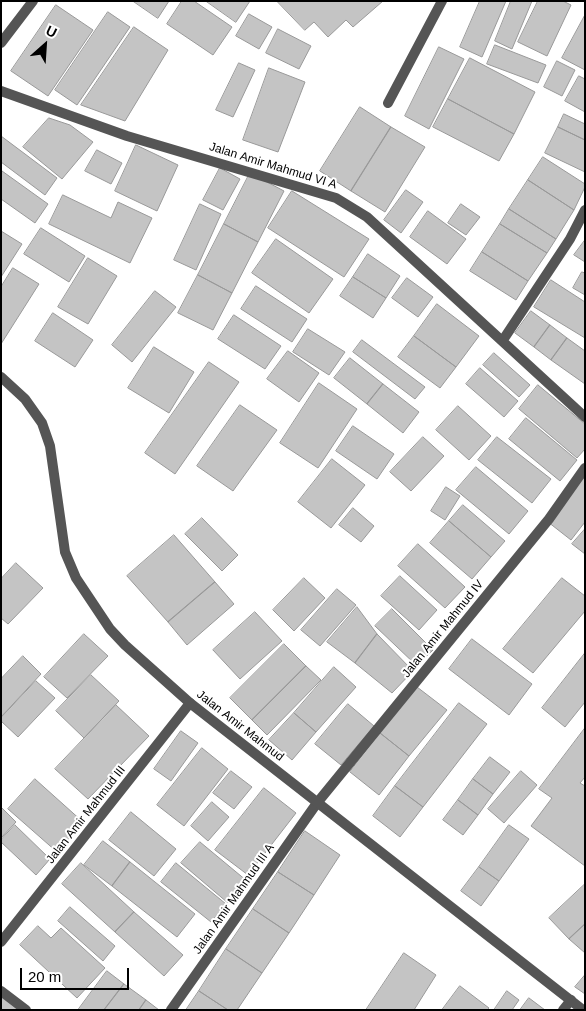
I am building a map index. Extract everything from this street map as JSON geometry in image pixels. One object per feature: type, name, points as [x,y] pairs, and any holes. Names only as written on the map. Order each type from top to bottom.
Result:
[{"type":"street","points":[[1,43],[33,1]]},
{"type":"street","points":[[388,103],[442,1]]},
{"type":"street","name":"Jalan Amir Mahmud VI A","points":[[1,91],[127,136],[336,198],[367,217],[585,417]]},
{"type":"street","points":[[503,340],[570,239],[585,210]]},
{"type":"street","name":"Jalan Amir Mahmud","points":[[1,377],[25,399],[42,423],[50,446],[65,552],[76,578],[110,629],[124,645],[190,703],[584,1010]]},
{"type":"street","name":"Jalan Amir Mahmud IV","points":[[317,803],[549,519],[585,468]]},
{"type":"street","name":"Jalan Amir Mahmud III","points":[[1,942],[190,703]]},
{"type":"street","name":"Jalan Amir Mahmud III A","points":[[171,1010],[317,803]]},
{"type":"street","points":[[1,991],[26,1010]]},
{"type":"street","points":[[563,1010],[571,1000]]},
{"type":"building","points":[[133,1],[169,1],[158,18]]},
{"type":"building","points":[[182,1],[194,1],[232,27],[213,55],[167,24]]},
{"type":"building","points":[[206,1],[250,1],[236,22]]},
{"type":"building","points":[[277,1],[383,1],[353,27],[346,20],[328,37],[314,22],[305,30]]},
{"type":"building","points":[[480,1],[506,1],[482,57],[460,47]]},
{"type":"building","points":[[511,1],[532,1],[512,49],[495,41]]},
{"type":"building","points":[[538,1],[563,1],[571,5],[547,56],[518,42]]},
{"type":"building","points":[[56,5],[93,30],[48,96],[11,71]]},
{"type":"building","points":[[108,12],[130,27],[77,105],[55,90]]},
{"type":"building","points":[[249,14],[272,27],[259,49],[236,36]]},
{"type":"building","points":[[585,15],[585,70],[562,58]]},
{"type":"building","points":[[134,27],[168,50],[125,121],[81,105]]},
{"type":"building","points":[[278,29],[311,46],[299,69],[266,53]]},
{"type":"building","points":[[495,45],[546,65],[538,83],[487,64]]},
{"type":"building","points":[[439,47],[464,59],[429,129],[405,116]]},
{"type":"building","points":[[470,58],[535,92],[514,134],[448,99]]},
{"type":"building","points":[[557,61],[575,70],[562,96],[544,87]]},
{"type":"building","points":[[239,63],[255,70],[233,117],[216,110]]},
{"type":"building","points":[[269,68],[305,82],[278,152],[243,140]]},
{"type":"building","points":[[579,76],[585,79],[585,112],[565,101]]},
{"type":"building","points":[[448,99],[514,134],[499,161],[433,127]]},
{"type":"building","points":[[360,107],[391,127],[351,191],[320,171]]},
{"type":"building","points":[[564,114],[585,124],[585,140],[558,127]]},
{"type":"building","points":[[49,118],[70,125],[93,142],[62,179],[23,147]]},
{"type":"building","points":[[391,127],[425,147],[385,212],[351,191]]},
{"type":"building","points":[[558,127],[585,140],[585,172],[545,153]]},
{"type":"building","points":[[1,136],[57,178],[45,195],[1,162]]},
{"type":"building","points":[[136,145],[178,165],[157,211],[115,191]]},
{"type":"building","points":[[97,150],[122,163],[111,184],[85,171]]},
{"type":"building","points":[[543,157],[585,184],[574,210],[528,180]]},
{"type":"building","points":[[220,168],[240,179],[223,210],[203,200]]},
{"type":"building","points":[[2,171],[48,204],[35,223],[1,199]]},
{"type":"building","points":[[250,173],[284,191],[258,242],[224,224]]},
{"type":"building","points":[[528,180],[574,210],[556,239],[509,209]]},
{"type":"building","points":[[406,190],[423,202],[401,233],[384,220]]},
{"type":"building","points":[[292,191],[369,239],[344,277],[268,228]]},
{"type":"building","points":[[63,195],[111,218],[118,202],[152,218],[130,263],[49,224]]},
{"type":"building","points":[[200,204],[221,214],[196,270],[174,260]]},
{"type":"building","points":[[461,204],[480,217],[466,235],[448,223]]},
{"type":"building","points":[[509,209],[556,239],[547,253],[500,224]]},
{"type":"building","points":[[428,211],[466,239],[447,264],[410,237]]},
{"type":"building","points":[[224,224],[258,242],[232,293],[198,275]]},
{"type":"building","points":[[500,224],[547,253],[528,281],[482,252]]},
{"type":"building","points":[[41,228],[85,256],[69,282],[24,254]]},
{"type":"building","points":[[1,231],[22,244],[1,277]]},
{"type":"building","points":[[276,239],[333,279],[309,313],[252,273]]},
{"type":"building","points":[[585,240],[585,262],[574,255]]},
{"type":"building","points":[[482,252],[528,281],[516,300],[470,271]]},
{"type":"building","points":[[368,254],[400,276],[386,298],[353,277]]},
{"type":"building","points":[[88,258],[117,276],[88,324],[58,307]]},
{"type":"building","points":[[13,268],[39,284],[1,344],[1,287]]},
{"type":"building","points":[[582,272],[585,273],[585,295],[573,288]]},
{"type":"building","points":[[198,275],[232,293],[213,330],[178,313]]},
{"type":"building","points":[[353,277],[386,298],[373,318],[340,296]]},
{"type":"building","points":[[407,278],[433,297],[418,317],[392,298]]},
{"type":"building","points":[[551,280],[585,302],[585,338],[534,307]]},
{"type":"building","points":[[256,286],[307,319],[292,342],[241,309]]},
{"type":"building","points":[[155,291],[176,307],[132,362],[112,345]]},
{"type":"building","points":[[437,304],[479,336],[456,367],[414,336]]},
{"type":"building","points":[[531,311],[550,325],[534,347],[515,333]]},
{"type":"building","points":[[53,313],[93,340],[75,367],[35,341]]},
{"type":"building","points":[[234,315],[281,346],[265,369],[218,339]]},
{"type":"building","points":[[550,325],[567,338],[551,360],[534,347]]},
{"type":"building","points":[[308,329],[345,352],[329,375],[293,352]]},
{"type":"building","points":[[414,336],[456,367],[440,388],[398,357]]},
{"type":"building","points":[[567,338],[585,351],[585,384],[551,360]]},
{"type":"building","points":[[362,340],[425,387],[415,399],[353,352]]},
{"type":"building","points":[[154,347],[194,372],[169,413],[128,388]]},
{"type":"building","points":[[288,351],[319,373],[299,402],[267,379]]},
{"type":"building","points":[[494,353],[530,385],[519,397],[483,365]]},
{"type":"building","points":[[350,358],[383,384],[367,404],[334,378]]},
{"type":"building","points":[[209,362],[239,382],[175,474],[145,453]]},
{"type":"building","points":[[480,368],[518,401],[504,417],[466,384]]},
{"type":"building","points":[[319,383],[357,409],[318,468],[280,443]]},
{"type":"building","points":[[383,384],[419,412],[403,433],[367,404]]},
{"type":"building","points":[[538,385],[585,424],[585,449],[577,458],[519,409]]},
{"type":"building","points":[[240,405],[277,430],[233,491],[197,466]]},
{"type":"building","points":[[458,406],[491,436],[469,460],[436,430]]},
{"type":"building","points":[[526,418],[577,460],[560,481],[509,439]]},
{"type":"building","points":[[353,426],[394,454],[377,479],[336,451]]},
{"type":"building","points":[[423,437],[444,456],[411,491],[390,472]]},
{"type":"building","points":[[497,437],[551,479],[532,503],[478,460]]},
{"type":"building","points":[[332,459],[365,485],[331,528],[298,502]]},
{"type":"building","points":[[476,467],[528,511],[509,534],[456,490]]},
{"type":"building","points":[[585,477],[585,522],[571,540],[548,522]]},
{"type":"building","points":[[446,487],[460,496],[445,520],[431,511]]},
{"type":"building","points":[[463,505],[505,541],[491,557],[449,521]]},
{"type":"building","points":[[353,508],[374,526],[361,542],[339,525]]},
{"type":"building","points":[[202,518],[238,555],[222,571],[185,534]]},
{"type":"building","points":[[449,521],[491,557],[472,579],[430,543]]},
{"type":"building","points":[[585,529],[585,554],[572,544]]},
{"type":"building","points":[[174,535],[215,582],[168,622],[127,576]]},
{"type":"building","points":[[418,544],[465,587],[445,608],[398,566]]},
{"type":"building","points":[[16,563],[43,588],[8,624],[1,618],[1,579]]},
{"type":"building","points":[[400,576],[437,610],[419,630],[381,596]]},
{"type":"building","points":[[304,578],[325,598],[294,631],[273,610]]},
{"type":"building","points":[[562,578],[585,596],[585,611],[533,673],[503,649]]},
{"type":"building","points":[[215,582],[234,604],[187,645],[168,622]]},
{"type":"building","points":[[337,589],[356,605],[320,646],[301,630]]},
{"type":"building","points":[[357,607],[377,634],[355,663],[327,642]]},
{"type":"building","points":[[392,609],[433,650],[417,666],[375,626]]},
{"type":"building","points":[[255,612],[282,641],[240,679],[213,650]]},
{"type":"building","points":[[84,634],[108,656],[67,698],[44,677]]},
{"type":"building","points":[[377,634],[413,671],[392,693],[355,663]]},
{"type":"building","points":[[472,639],[532,684],[509,715],[449,669]]},
{"type":"building","points":[[284,644],[306,666],[252,720],[230,698]]},
{"type":"building","points":[[585,653],[585,702],[565,727],[542,708]]},
{"type":"building","points":[[23,656],[41,674],[1,717],[1,679]]},
{"type":"building","points":[[306,666],[321,680],[267,735],[252,720]]},
{"type":"building","points":[[334,667],[356,687],[316,732],[294,713]]},
{"type":"building","points":[[91,675],[119,701],[84,738],[56,711]]},
{"type":"building","points":[[36,681],[55,698],[18,737],[1,721],[1,718]]},
{"type":"building","points":[[417,687],[447,710],[409,756],[380,733]]},
{"type":"building","points":[[459,703],[487,724],[423,807],[395,786]]},
{"type":"building","points":[[348,704],[374,726],[341,765],[315,744]]},
{"type":"building","points":[[116,705],[149,736],[88,799],[55,769]]},
{"type":"building","points":[[294,713],[316,732],[292,760],[269,740]]},
{"type":"building","points":[[585,728],[585,777],[580,783],[585,786],[585,866],[531,826],[552,798],[539,789]]},
{"type":"building","points":[[181,731],[198,743],[171,781],[154,769]]},
{"type":"building","points":[[380,733],[409,756],[379,795],[350,772]]},
{"type":"building","points":[[202,748],[228,769],[184,826],[157,805]]},
{"type":"building","points":[[490,757],[510,772],[493,794],[473,779]]},
{"type":"building","points":[[231,771],[252,787],[234,809],[213,793]]},
{"type":"building","points":[[521,771],[537,785],[504,823],[488,809]]},
{"type":"building","points":[[35,779],[83,822],[57,852],[8,809]]},
{"type":"building","points":[[473,779],[493,794],[478,815],[458,800]]},
{"type":"building","points":[[395,786],[423,807],[400,837],[373,816]]},
{"type":"building","points":[[264,788],[296,813],[248,875],[215,850]]},
{"type":"building","points":[[458,800],[478,815],[463,835],[443,820]]},
{"type":"building","points":[[212,802],[229,817],[208,841],[191,826]]},
{"type":"building","points":[[1,807],[16,822],[1,838]]},
{"type":"building","points":[[131,812],[176,849],[154,876],[109,840]]},
{"type":"building","points":[[15,825],[50,859],[36,875],[1,842]]},
{"type":"building","points":[[509,825],[529,839],[499,881],[479,867]]},
{"type":"building","points":[[305,831],[340,855],[314,895],[278,872]]},
{"type":"building","points":[[103,841],[130,862],[112,886],[84,865]]},
{"type":"building","points":[[200,842],[247,881],[228,903],[181,863]]},
{"type":"building","points":[[130,862],[195,914],[177,937],[112,886]]},
{"type":"building","points":[[81,863],[134,912],[115,932],[62,884]]},
{"type":"building","points":[[176,863],[226,904],[211,922],[161,882]]},
{"type":"building","points":[[479,867],[499,881],[481,906],[461,891]]},
{"type":"building","points":[[278,872],[314,895],[289,933],[253,909]]},
{"type":"building","points":[[585,884],[585,924],[569,939],[549,918]]},
{"type":"building","points":[[70,907],[115,946],[103,961],[58,921]]},
{"type":"building","points":[[253,909],[289,933],[262,973],[226,949]]},
{"type":"building","points":[[134,912],[183,955],[164,976],[115,932]]},
{"type":"building","points":[[585,924],[585,953],[569,939]]},
{"type":"building","points":[[38,926],[51,938],[61,928],[105,968],[77,998],[20,945]]},
{"type":"building","points":[[226,949],[262,973],[237,1010],[228,1010],[199,991]]},
{"type":"building","points":[[404,953],[436,975],[414,1010],[366,1010]]},
{"type":"building","points":[[107,971],[124,984],[104,1010],[78,1010]]},
{"type":"building","points":[[585,975],[585,994],[575,987]]},
{"type":"building","points":[[124,984],[146,1000],[139,1010],[104,1010]]},
{"type":"building","points":[[460,986],[489,1008],[487,1010],[442,1010]]},
{"type":"building","points":[[199,991],[228,1010],[186,1010]]},
{"type":"building","points":[[507,991],[519,1000],[512,1010],[494,1010]]},
{"type":"building","points":[[1,994],[18,1010],[1,1010]]},
{"type":"building","points":[[529,998],[545,1010],[520,1010]]},
{"type":"building","points":[[146,1000],[159,1010],[139,1010]]}]
